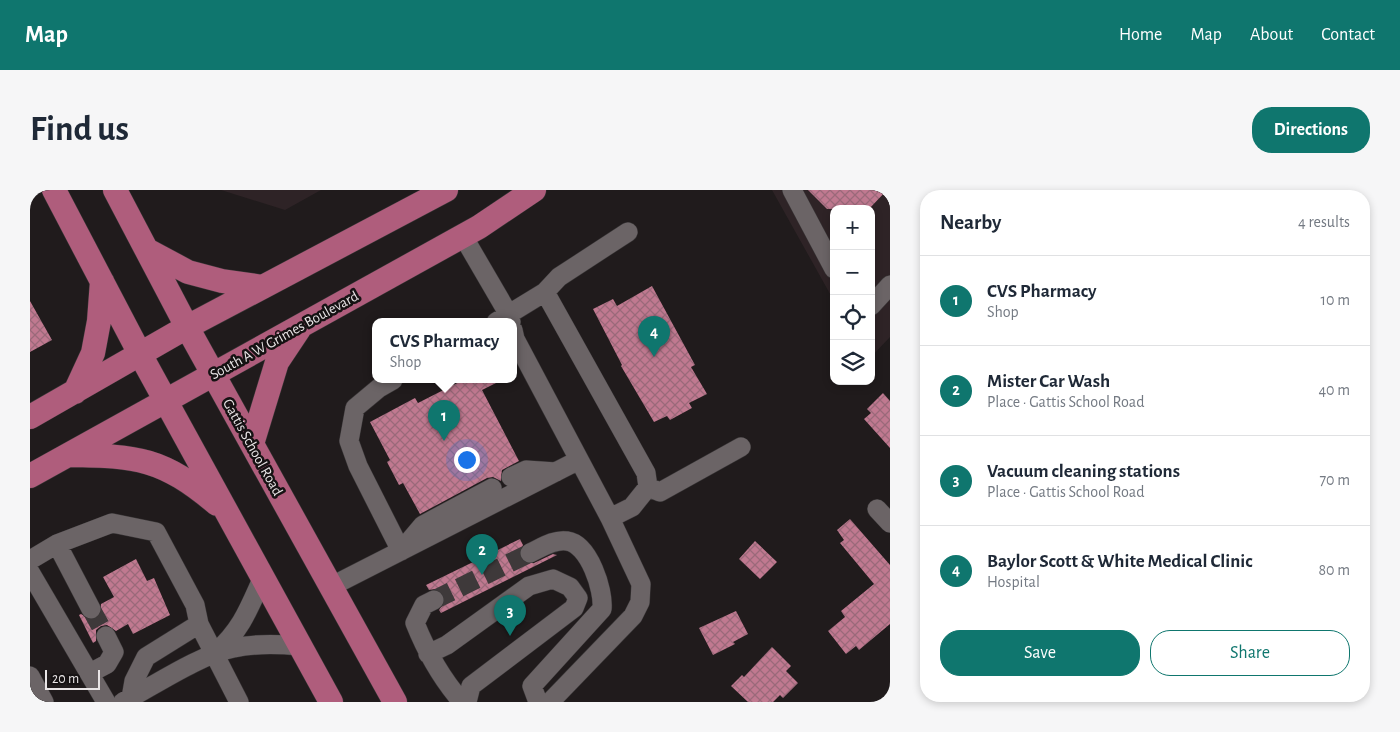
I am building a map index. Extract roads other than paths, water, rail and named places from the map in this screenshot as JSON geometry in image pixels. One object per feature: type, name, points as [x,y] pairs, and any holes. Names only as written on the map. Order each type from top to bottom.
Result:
[{"type":"main road","points":[[54,190],[140,354],[330,702]]},
{"type":"main road","name":"Gattis School Road","points":[[116,190],[187,328],[395,702]]},
{"type":"main road","points":[[30,417],[187,328],[446,190]]},
{"type":"main road","name":"South A W Grimes Boulevard","points":[[30,476],[464,236],[534,190]]},
{"type":"main road","points":[[146,250],[188,272],[222,281],[263,287]]},
{"type":"main road","points":[[75,392],[93,353],[99,321],[102,281]]},
{"type":"main road","points":[[252,444],[277,362],[302,325]]},
{"type":"main road","points":[[67,455],[122,456],[159,464],[192,483],[228,513]]},
{"type":"lane","points":[[792,190],[830,261]]},
{"type":"lane","points":[[512,318],[545,292],[559,277],[628,232]]},
{"type":"lane","points":[[464,236],[505,318]]},
{"type":"lane","points":[[875,302],[890,285]]},
{"type":"lane","points":[[545,292],[646,473],[648,487],[632,507],[610,518]]},
{"type":"lane","points":[[517,343],[610,518],[641,584],[640,602],[633,616],[550,702]]},
{"type":"lane","points":[[388,383],[355,408],[349,440],[358,466],[401,551]]},
{"type":"lane","points":[[648,487],[660,492],[740,448]]},
{"type":"lane","points":[[330,587],[579,460]]},
{"type":"lane","points":[[511,478],[526,470],[556,472]]},
{"type":"lane","points":[[401,551],[423,525],[492,488]]},
{"type":"lane","points":[[877,509],[890,523]]},
{"type":"lane","points":[[30,560],[57,544],[112,523],[156,532],[195,604],[198,624],[239,702]]},
{"type":"lane","points":[[530,553],[553,542],[568,541],[579,546],[586,554],[604,597],[602,609],[532,686],[538,702]]},
{"type":"lane","points":[[57,544],[91,609]]},
{"type":"lane","points":[[30,572],[106,702]]},
{"type":"lane","points":[[214,655],[233,637],[244,619],[263,577]]},
{"type":"lane","points":[[428,654],[447,645],[530,586],[553,579],[570,587],[578,598],[574,608],[471,686],[467,702]]},
{"type":"lane","points":[[434,600],[424,605],[415,623],[428,654],[443,680],[462,702]]},
{"type":"lane","points":[[127,700],[146,657],[198,624]]},
{"type":"lane","points":[[90,673],[107,664],[114,652],[106,636]]},
{"type":"lane","points":[[127,700],[214,655],[233,648],[272,643],[300,646]]},
{"type":"lane","points":[[30,676],[44,702]]},
{"type":"tunnel","points":[[434,600],[530,553]]},
{"type":"tunnel","points":[[91,609],[106,636]]},
{"type":"place","name":"Baylor Scott & White Medical Clinic","points":[[654,357]]},
{"type":"place","name":"CVS Pharmacy","points":[[444,441]]},
{"type":"place","name":"Mister Car Wash","points":[[482,575]]},
{"type":"place","name":"Vacuum cleaning stations","points":[[510,636]]}]
